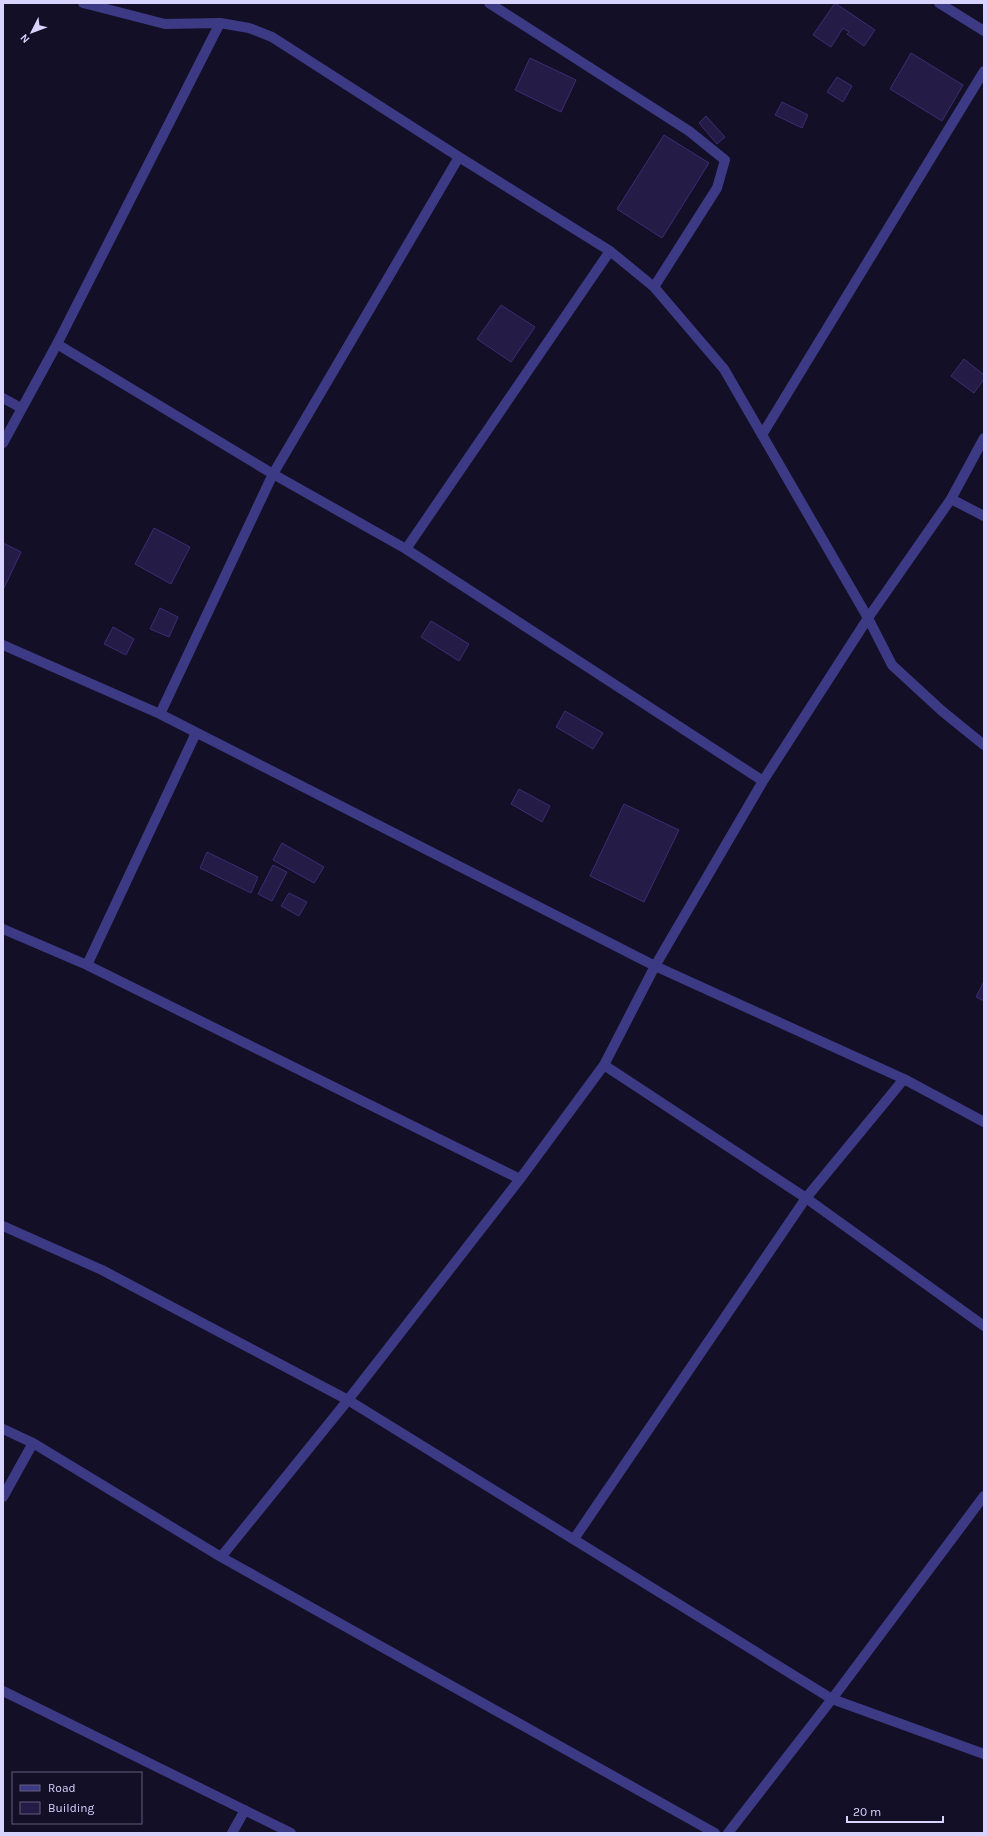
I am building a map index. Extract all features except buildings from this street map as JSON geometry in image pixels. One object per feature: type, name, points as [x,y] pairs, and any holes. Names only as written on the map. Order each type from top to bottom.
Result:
[{"type":"street","points":[[84,3],[165,24],[220,23],[249,28],[272,37],[459,157],[610,251],[654,287],[724,370],[868,618],[892,665],[942,711],[984,745]]},
{"type":"street","points":[[489,3],[689,131],[725,160],[717,188],[654,287]]},
{"type":"street","points":[[939,3],[984,31]]},
{"type":"street","points":[[3,443],[57,344],[220,23]]},
{"type":"street","points":[[762,435],[984,71]]},
{"type":"street","points":[[160,714],[273,474],[459,157]]},
{"type":"street","points":[[406,549],[610,251]]},
{"type":"street","points":[[57,344],[273,474],[406,549],[763,782]]},
{"type":"street","points":[[3,398],[21,408]]},
{"type":"street","points":[[221,1557],[348,1400],[520,1179],[604,1065],[655,966],[763,782],[868,618],[951,499],[984,438]]},
{"type":"street","points":[[951,499],[984,516]]},
{"type":"street","points":[[3,645],[160,714],[655,966],[904,1079],[984,1122]]},
{"type":"street","points":[[87,965],[196,733]]},
{"type":"street","points":[[3,929],[87,965],[520,1179]]},
{"type":"street","points":[[604,1065],[806,1198],[984,1326]]},
{"type":"street","points":[[574,1539],[806,1198],[904,1079]]},
{"type":"street","points":[[3,1226],[102,1270],[348,1400],[832,1699],[984,1754]]},
{"type":"street","points":[[3,1429],[33,1444],[221,1557],[715,1833]]},
{"type":"street","points":[[3,1497],[33,1444]]},
{"type":"street","points":[[728,1833],[832,1699],[984,1496]]},
{"type":"street","points":[[3,1692],[291,1833]]},
{"type":"street","points":[[232,1833],[245,1810]]}]
